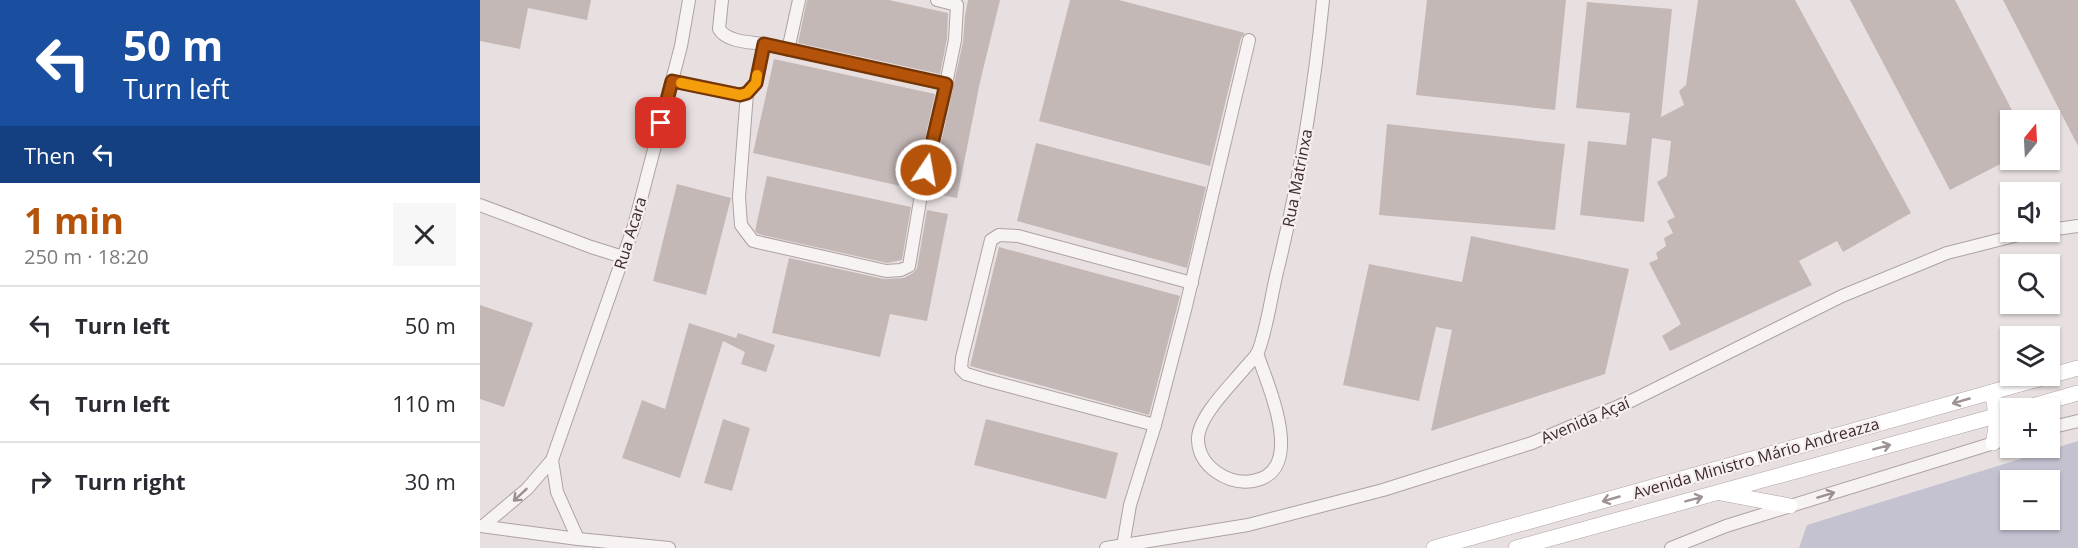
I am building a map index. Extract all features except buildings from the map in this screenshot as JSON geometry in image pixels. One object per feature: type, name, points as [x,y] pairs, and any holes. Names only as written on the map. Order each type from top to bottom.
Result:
[{"type":"main road","name":"Avenida Ministro Mário Andreazza","points":[[1434,548],[2078,368]]},
{"type":"main road","points":[[1992,392],[2000,408]]},
{"type":"main road","points":[[2060,398],[2078,393]]},
{"type":"main road","name":"Avenida Ministro Mário Andreazza","points":[[1516,548],[2000,415]]},
{"type":"main road","points":[[1993,443],[2000,422]]},
{"type":"main road","points":[[1718,492],[1790,506]]},
{"type":"street","name":"Rua Acara","points":[[482,526],[527,489],[552,460],[634,226],[672,81],[689,0]]},
{"type":"street","points":[[722,0],[719,29],[729,38],[946,84]]},
{"type":"street","points":[[788,50],[799,0]]},
{"type":"street","points":[[747,93],[739,197],[741,225],[753,241],[886,271],[901,270],[909,266],[922,189],[955,40],[957,5],[937,0]]},
{"type":"street","name":"Rua Matrinxa","points":[[1257,353],[1281,426],[1282,444],[1275,467],[1264,477],[1252,481],[1235,481],[1218,474],[1208,464],[1199,452],[1197,438],[1203,421],[1257,353],[1296,190],[1319,46],[1323,0]]},
{"type":"street","points":[[1123,546],[1130,505],[1155,425],[1192,283],[1249,40]]},
{"type":"street","points":[[672,81],[740,95],[747,93],[756,83],[764,44]]},
{"type":"street","points":[[480,205],[591,247],[624,257]]},
{"type":"street","points":[[2060,228],[2078,226]]},
{"type":"street","points":[[1155,425],[966,374],[962,369],[962,358],[991,240],[999,235],[1018,236],[1192,283]]},
{"type":"street","name":"Avenida Açaí","points":[[1106,548],[1248,525],[1383,490],[1532,443],[1634,400],[1842,296],[1947,253],[2000,240]]},
{"type":"street","points":[[2060,425],[2078,421]]},
{"type":"street","points":[[1671,548],[1726,526],[2000,441]]},
{"type":"street","name":"Rua Acara","points":[[552,460],[557,492],[578,539]]},
{"type":"street","points":[[482,526],[669,548]]},
{"type":"shaded area","points":[[2078,441],[2078,548],[1799,548],[1807,525],[2023,458],[2060,458],[2060,447]]},
{"type":"slow traffic","points":[[681,83],[740,95],[747,93],[756,83],[757,75]]},
{"type":"route","points":[[661,123],[672,81],[740,95],[747,93],[756,83],[764,44],[946,84],[926,170]]}]
